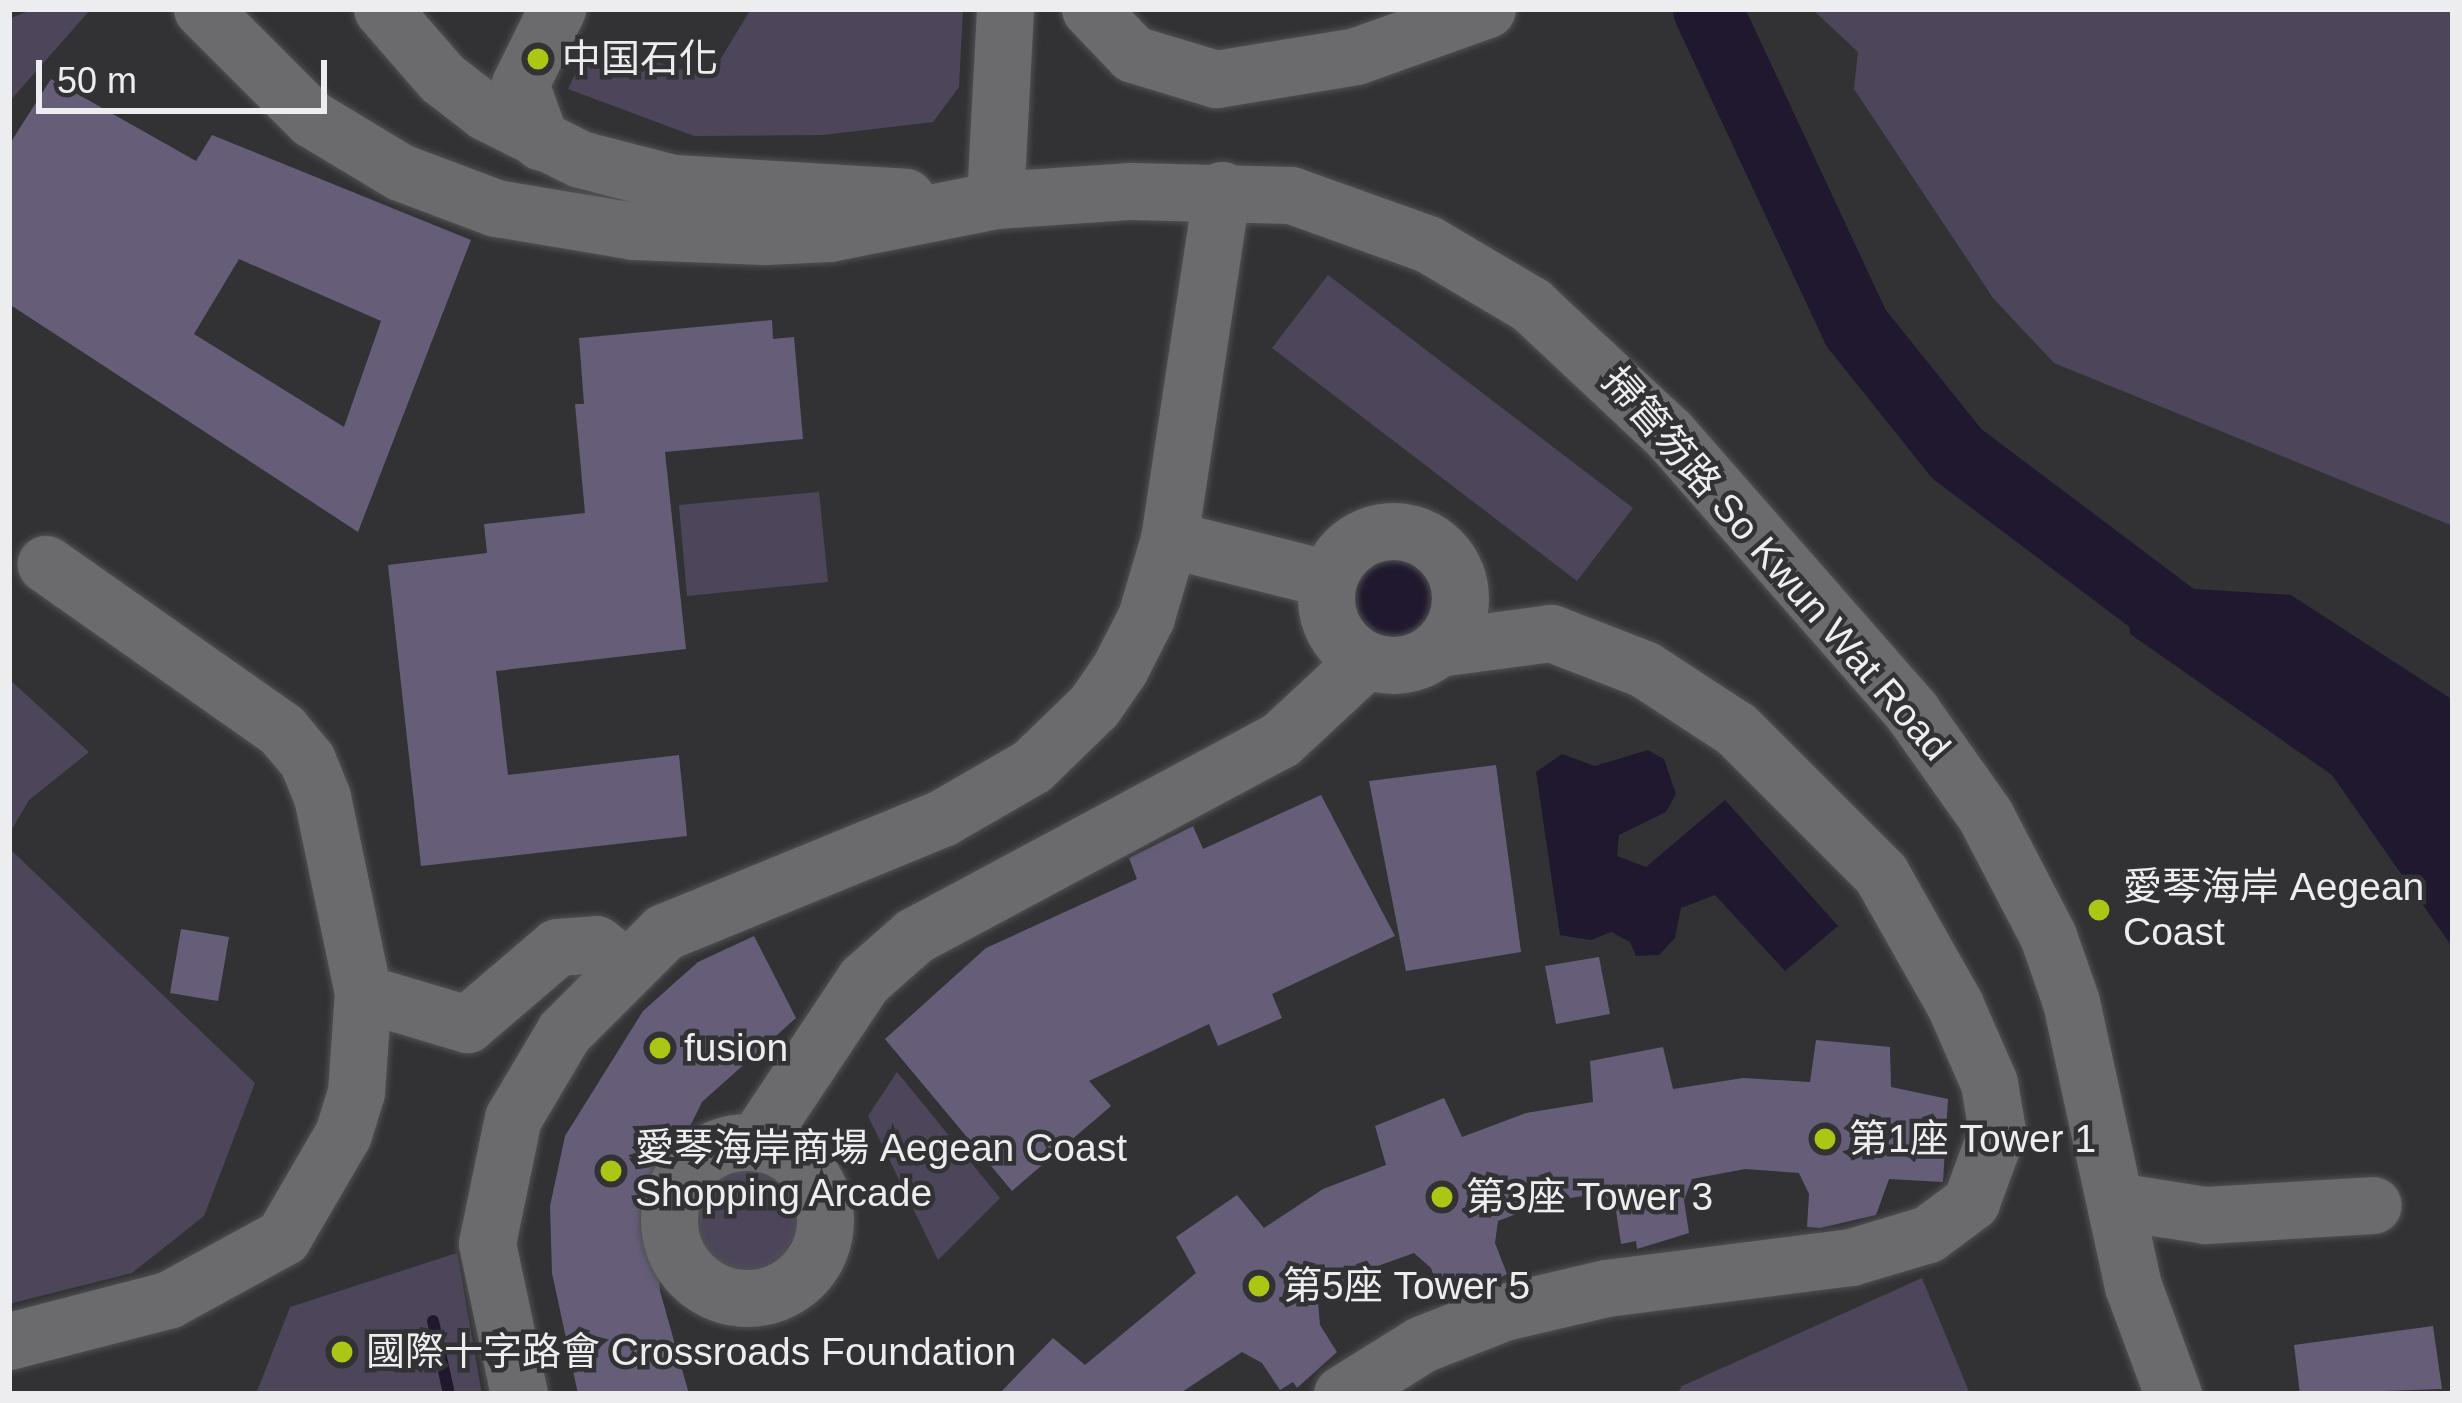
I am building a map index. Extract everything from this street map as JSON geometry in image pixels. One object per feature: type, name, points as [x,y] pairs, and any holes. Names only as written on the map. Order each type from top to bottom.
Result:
[{"type":"street","name":"掃管笏路 So Kwun Wat Road","points":[[202,9],[312,119],[400,172],[496,208],[633,231],[744,236],[829,233],[986,201]]},
{"type":"street","name":"掃管笏路 So Kwun Wat Road","points":[[382,9],[442,78],[541,142],[673,183],[986,201],[1222,190],[1291,195],[1348,212],[1480,272],[1577,342],[1668,434],[1912,712],[1985,814],[2048,936],[2071,1002],[2133,1286],[2173,1394]]},
{"type":"street","points":[[541,142],[520,84],[556,9]]},
{"type":"street","points":[[986,201],[1005,9]]},
{"type":"street","points":[[1090,9],[1132,54],[1216,79],[1356,56],[1487,9]]},
{"type":"street","points":[[519,1394],[487,1243],[496,1179],[513,1118],[541,1070],[624,967],[664,932],[721,903],[942,818],[1032,766],[1120,668],[1145,617],[1169,539],[1222,190]]},
{"type":"street","points":[[1342,1394],[1422,1344],[1504,1312],[1606,1288],[1851,1257],[1928,1234],[1964,1211],[1992,1157],[1997,1131],[1989,1083],[1917,929],[1868,858],[1736,729],[1644,669],[1551,633],[1430,542],[1391,530],[1352,545],[1328,579],[1336,635],[1366,660],[1411,663],[1438,648],[1551,633]]},
{"type":"street","points":[[1169,539],[1328,579]]},
{"type":"street","points":[[1438,648],[1459,614],[1446,556]]},
{"type":"street","points":[[9,1341],[168,1300],[283,1238],[344,1134],[356,1092],[363,993],[307,760],[282,730],[46,564]]},
{"type":"street","points":[[756,1142],[780,1096],[889,956],[1280,740],[1366,660]]},
{"type":"street","points":[[363,993],[467,1024],[557,947],[596,944],[624,967]]},
{"type":"street","points":[[2115,1201],[2205,1215],[2373,1205]]},
{"type":"shaded area","points":[[33,9],[91,9],[9,102],[9,19]]},
{"type":"shaded area","points":[[751,9],[963,9],[959,87],[933,122],[823,135],[694,136],[568,89],[591,42],[709,78]]},
{"type":"shaded area","points":[[1812,9],[2453,9],[2453,526],[2054,363],[1993,298],[1854,89],[1858,52]]},
{"type":"shaded area","points":[[1328,275],[1633,508],[1577,581],[1272,348]]},
{"type":"shaded area","points":[[819,492],[828,582],[687,596],[679,505]]},
{"type":"shaded area","points":[[1394,546],[1414,550],[1431,561],[1442,578],[1446,598],[1442,618],[1431,635],[1414,646],[1394,650],[1374,646],[1357,635],[1346,618],[1342,598],[1346,578],[1357,561],[1374,550]]},
{"type":"shaded area","points":[[2128,585],[2291,595],[2453,700],[2453,948],[2332,775],[2130,634]]},
{"type":"shaded area","points":[[9,679],[89,752],[29,800],[9,834]]},
{"type":"shaded area","points":[[1648,750],[1664,759],[1676,794],[1666,812],[1619,835],[1617,856],[1646,867],[1725,800],[1838,926],[1785,971],[1715,895],[1681,908],[1675,938],[1659,955],[1636,956],[1630,942],[1611,932],[1591,940],[1560,935],[1536,772],[1562,754],[1595,766]]},
{"type":"shaded area","points":[[9,848],[255,1083],[204,1216],[132,1273],[9,1304]]},
{"type":"shaded area","points":[[897,1072],[1000,1198],[938,1260],[868,1116]]},
{"type":"shaded area","points":[[747,1163],[771,1167],[790,1181],[804,1200],[808,1224],[804,1248],[790,1267],[771,1281],[747,1285],[723,1281],[704,1267],[690,1248],[686,1224],[690,1200],[704,1181],[723,1167]]},
{"type":"shaded area","points":[[457,1253],[482,1394],[256,1394],[290,1307]]},
{"type":"shaded area","points":[[1922,1278],[1970,1394],[1677,1394],[1682,1386]]},
{"type":"building","points":[[51,79],[196,161],[212,135],[471,240],[358,532],[9,304],[9,145]],"holes":[[[239,259],[381,321],[344,427],[194,334]]]},
{"type":"building","points":[[772,320],[773,339],[794,337],[803,439],[665,452],[686,649],[496,671],[508,775],[679,755],[687,836],[421,866],[388,565],[487,553],[484,524],[585,513],[575,404],[584,404],[579,338]]},
{"type":"building","points":[[1496,765],[1521,952],[1406,971],[1369,781]]},
{"type":"building","points":[[1321,795],[1395,936],[1272,994],[1282,1018],[1218,1046],[1209,1024],[1089,1081],[1111,1106],[1012,1191],[885,1039],[986,948],[1137,879],[1129,858],[1193,826],[1203,849]]},
{"type":"building","points":[[181,929],[229,937],[218,1001],[170,993]]},
{"type":"building","name":"愛琴海岸商場 Aegean Coast Shopping Arcade","points":[[754,936],[796,1018],[702,1102],[656,1196],[660,1291],[689,1394],[578,1394],[552,1273],[550,1206],[565,1136],[643,1011],[698,962]]},
{"type":"building","points":[[1599,957],[1610,1014],[1556,1024],[1545,966]]},
{"type":"building","points":[[1816,1040],[1890,1047],[1891,1087],[1948,1099],[1943,1182],[1889,1179],[1876,1215],[1820,1228],[1807,1227],[1809,1194],[1799,1173],[1745,1169],[1692,1179],[1684,1200],[1689,1233],[1637,1249],[1636,1241],[1621,1244],[1616,1211],[1603,1193],[1550,1201],[1498,1221],[1495,1243],[1507,1274],[1494,1281],[1442,1298],[1431,1268],[1414,1253],[1361,1272],[1318,1302],[1320,1325],[1337,1352],[1297,1388],[1293,1382],[1280,1390],[1262,1363],[1242,1352],[1179,1394],[999,1394],[1053,1338],[1085,1365],[1196,1273],[1176,1237],[1237,1195],[1264,1228],[1323,1189],[1386,1165],[1375,1126],[1444,1098],[1462,1137],[1526,1113],[1593,1102],[1590,1061],[1663,1047],[1673,1089],[1743,1078],[1810,1082]]},
{"type":"building","points":[[2433,1326],[2442,1389],[2300,1394],[2294,1345]]},
{"type":"waterway","points":[[1707,9],[1856,328],[1956,453],[2204,640]]},
{"type":"waterway","points":[[433,1321],[449,1394]]},
{"type":"place","name":"中国石化","points":[[538,59]]},
{"type":"place","name":"愛琴海岸 Aegean Coast","points":[[2099,910]]},
{"type":"place","name":"fusion","points":[[660,1048]]},
{"type":"place","name":"第1座 Tower 1","points":[[1825,1139]]},
{"type":"place","name":"愛琴海岸商場 Aegean Coast Shopping Arcade","points":[[611,1171]]},
{"type":"place","name":"第3座 Tower 3","points":[[1442,1197]]},
{"type":"place","name":"第5座 Tower 5","points":[[1259,1286]]},
{"type":"place","name":"國際十字路會 Crossroads Foundation","points":[[342,1352]]}]
